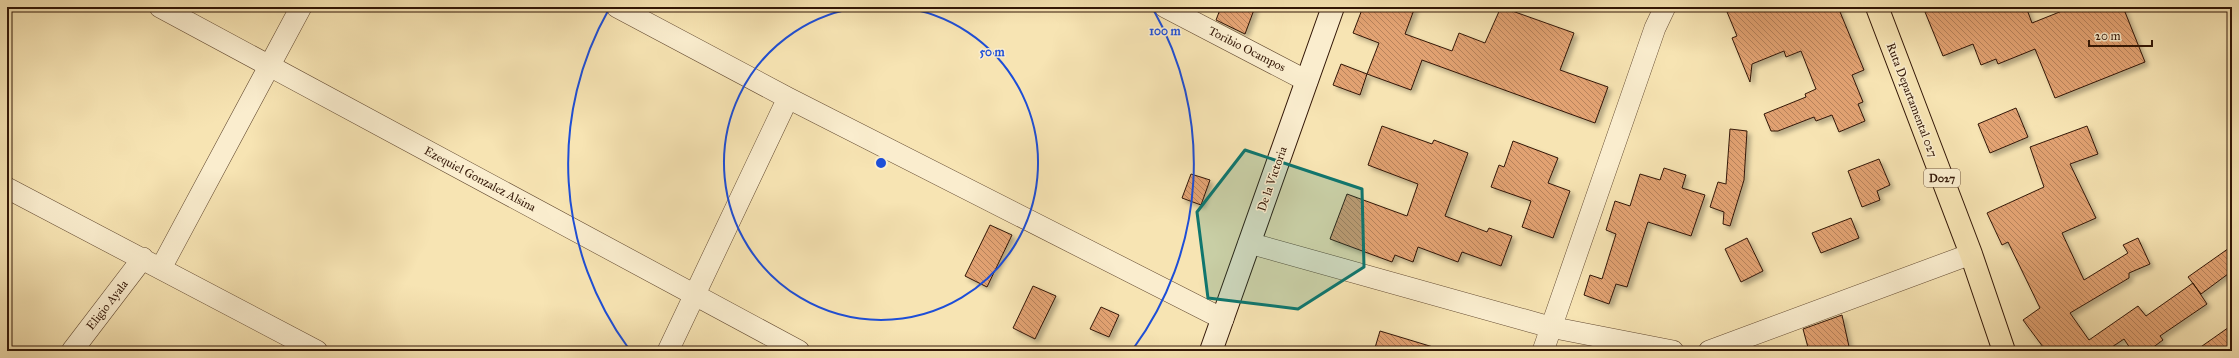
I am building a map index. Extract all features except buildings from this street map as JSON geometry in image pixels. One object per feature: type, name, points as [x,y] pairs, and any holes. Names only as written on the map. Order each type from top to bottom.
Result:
[{"type":"main road","name":"De la Victoria","points":[[1211,351],[1333,7]]},
{"type":"main road","name":"Ruta Departamental 027","points":[[1877,7],[1971,254],[2004,351]]},
{"type":"street","name":"Ezequiel Gonzalez Alsina","points":[[160,7],[799,351]]},
{"type":"street","name":"Eligio Ayala","points":[[72,351],[152,263],[270,66],[301,7]]},
{"type":"street","points":[[617,7],[788,98],[1223,319]]},
{"type":"street","name":"Toribio Ocampos","points":[[1165,7],[1307,80]]},
{"type":"street","points":[[1543,351],[1550,327],[1652,35],[1665,7]]},
{"type":"street","points":[[668,351],[788,98]]},
{"type":"street","points":[[7,188],[317,351]]},
{"type":"street","points":[[1250,243],[1550,327],[1673,351]]},
{"type":"street","points":[[1709,351],[1971,254]]},
{"type":"highlighted area","points":[[1245,150],[1362,189],[1364,267],[1298,309],[1208,298],[1197,212]]}]
